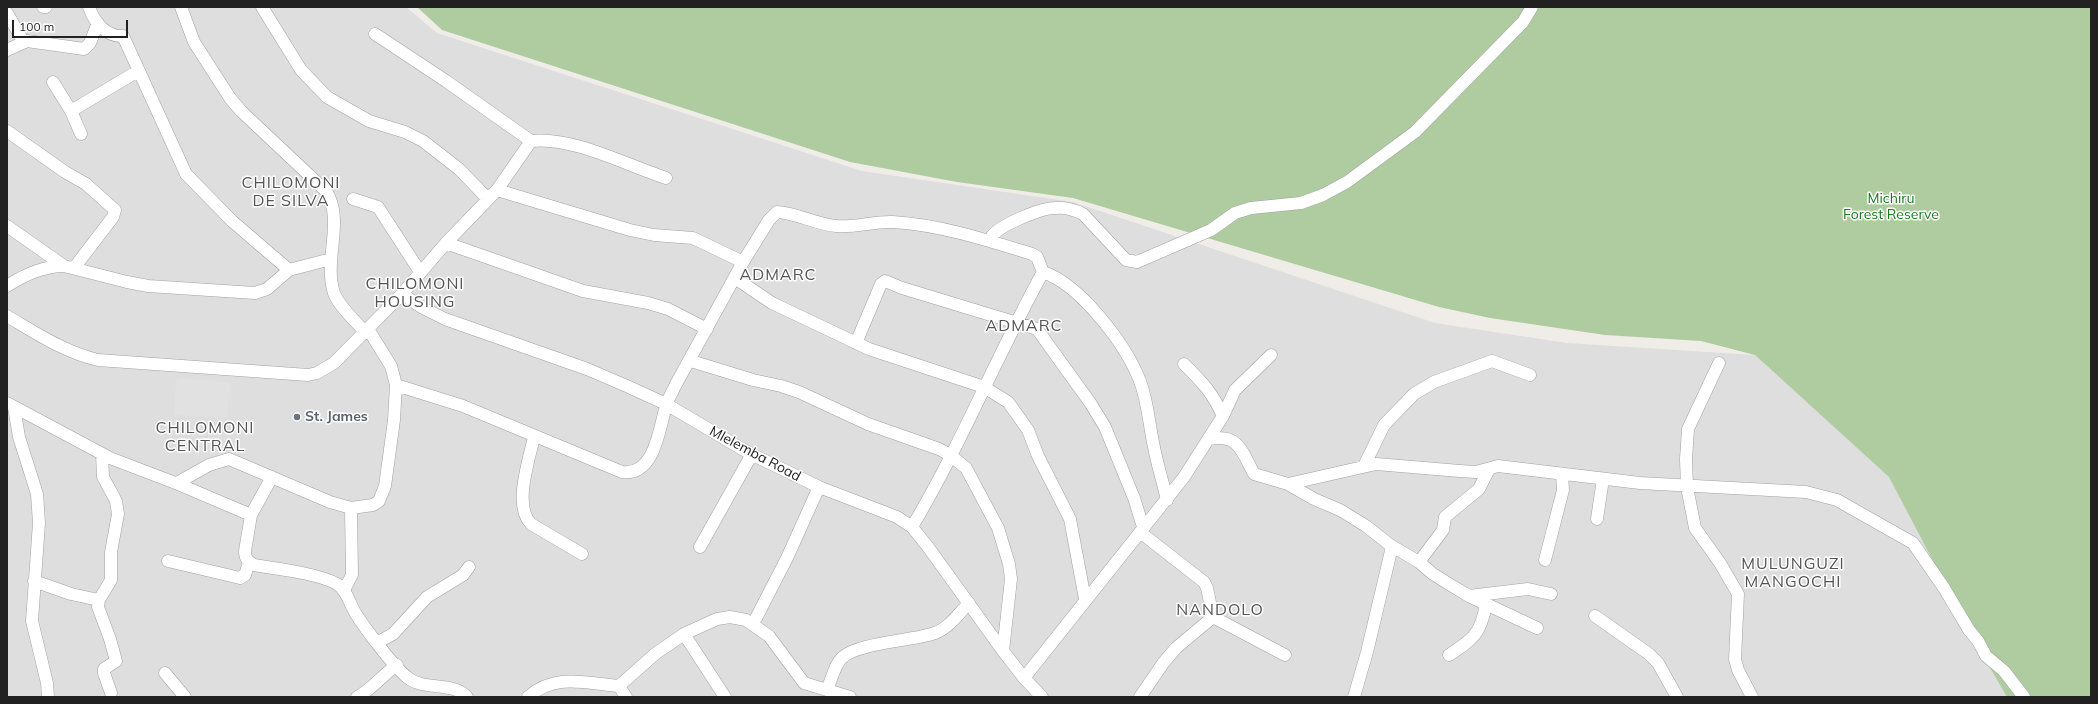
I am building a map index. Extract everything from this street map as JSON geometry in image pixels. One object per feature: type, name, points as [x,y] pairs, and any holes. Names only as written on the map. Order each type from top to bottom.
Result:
[{"type":"street","points":[[90,7],[98,23],[110,34],[123,36],[186,174],[232,220],[289,270]]},
{"type":"street","points":[[177,483],[217,461],[229,460],[321,499],[351,508],[373,506],[382,495],[393,428],[396,385],[391,366],[366,330],[334,294],[331,259],[334,214],[330,198],[326,190],[241,111],[230,98],[194,42],[181,7]]},
{"type":"street","points":[[262,7],[301,70],[322,92],[355,114],[369,121],[415,136],[428,143],[492,194],[630,230],[654,235],[693,238],[743,262]]},
{"type":"street","points":[[1521,7],[1523,22]]},
{"type":"street","points":[[992,240],[992,236],[999,230],[1034,213],[1055,208],[1075,210],[1083,214],[1126,260],[1137,262],[1162,253],[1210,230],[1235,213],[1251,208],[1301,203],[1324,195],[1347,182],[1415,132],[1523,22],[1532,7]]},
{"type":"street","points":[[7,13],[23,41]]},
{"type":"street","points":[[7,50],[23,41],[84,49],[90,42],[98,23]]},
{"type":"street","points":[[374,34],[446,81],[531,142],[560,142],[581,147],[666,178]]},
{"type":"street","points":[[71,111],[138,71]]},
{"type":"street","points":[[54,82],[71,111],[81,134]]},
{"type":"street","points":[[7,131],[65,172],[86,184],[114,210],[113,217],[69,267]]},
{"type":"street","points":[[7,316],[60,347],[82,356],[98,360],[308,375],[318,373],[334,363],[402,294],[446,243],[492,194],[531,142]]},
{"type":"street","points":[[353,199],[378,207],[420,272]]},
{"type":"street","points":[[396,385],[463,406],[534,437],[622,472],[629,473],[636,471],[650,457],[658,438],[666,404],[743,262],[769,220],[777,212],[792,214],[820,223],[837,226],[879,221],[911,223],[992,240],[1037,257],[1043,272],[1061,280],[1088,304],[1131,363],[1144,395],[1154,449],[1167,500]]},
{"type":"street","points":[[7,226],[69,267]]},
{"type":"street","points":[[446,243],[583,291],[661,307],[707,329]]},
{"type":"street","points":[[7,286],[19,278],[36,271],[55,266],[69,267],[134,284],[246,294],[266,289],[289,270],[331,259]]},
{"type":"street","points":[[912,527],[950,455],[1015,323],[1043,272]]},
{"type":"street","points":[[735,278],[772,303],[856,343],[894,358],[984,387],[1008,402],[1028,430],[1038,456],[1070,519],[1085,599]]},
{"type":"street","points":[[856,343],[881,284],[885,281],[1037,329],[1091,404],[1114,449],[1142,530],[1204,582],[1207,588],[1213,617]]},
{"type":"street","name":"Mlelemba Road","points":[[402,294],[423,308],[445,319],[587,369],[666,404],[752,454],[818,487],[897,517],[912,527],[1003,651],[1024,678],[1042,697]]},
{"type":"street","points":[[1024,678],[1085,599],[1167,500],[1210,439],[1235,390],[1271,356]]},
{"type":"street","points":[[691,360],[753,380],[781,386],[799,392],[868,424],[926,443],[950,455],[971,475],[998,528],[1007,552],[1011,580],[1003,651]]},
{"type":"street","points":[[1364,466],[1384,425],[1414,394],[1434,382],[1492,361],[1530,375]]},
{"type":"street","points":[[1719,363],[1688,429],[1686,459],[1687,487],[1695,528],[1720,563],[1738,594],[1735,660],[1752,697]]},
{"type":"street","points":[[1184,364],[1208,387],[1223,416]]},
{"type":"street","points":[[11,405],[102,454],[177,483],[251,515]]},
{"type":"street","points":[[11,405],[19,437],[37,494],[39,523],[32,621],[47,683],[48,697]]},
{"type":"street","points":[[534,437],[522,499],[527,520],[531,524],[582,554]]},
{"type":"street","points":[[1210,439],[1219,437],[1232,440],[1238,444],[1254,474],[1288,484],[1314,499],[1340,510],[1366,526],[1390,545],[1419,562],[1433,574],[1469,596],[1537,628]]},
{"type":"street","points":[[102,454],[103,477],[116,501],[118,514],[111,552],[111,580],[99,600],[99,612],[110,639],[116,661],[104,669],[104,673],[112,693]]},
{"type":"street","points":[[700,546],[752,454]]},
{"type":"street","points":[[1288,484],[1376,464],[1392,464],[1460,472],[1476,472],[1498,466],[1603,479],[1687,487],[1806,492],[1837,500],[1910,540],[1928,562],[1986,656],[2004,671],[2024,697]]},
{"type":"street","points":[[1419,562],[1442,530],[1445,517],[1479,489],[1489,469]]},
{"type":"street","points":[[1545,560],[1563,490],[1562,474]]},
{"type":"street","points":[[272,477],[251,515],[245,546],[245,557],[249,562],[325,580],[337,585],[344,590],[354,612],[397,665],[414,682],[458,690],[467,697]]},
{"type":"street","points":[[1597,519],[1603,479]]},
{"type":"street","points":[[753,624],[787,558],[818,487]]},
{"type":"street","points":[[344,590],[350,581],[352,565],[351,508]]},
{"type":"street","points":[[1354,697],[1391,551],[1390,545]]},
{"type":"street","points":[[168,561],[240,578],[245,575],[249,562]]},
{"type":"street","points":[[378,642],[392,634],[427,597],[463,575],[469,567]]},
{"type":"street","points":[[34,581],[71,594],[99,600]]},
{"type":"street","points":[[1469,596],[1528,589],[1551,594]]},
{"type":"street","points":[[828,690],[841,658],[847,654],[870,646],[935,633],[948,625],[969,603]]},
{"type":"street","points":[[1449,656],[1473,639],[1480,626],[1486,604]]},
{"type":"street","points":[[1595,616],[1649,654],[1658,663],[1677,697]]},
{"type":"street","points":[[528,697],[538,688],[552,682],[573,682],[619,686],[655,654],[684,634],[723,617],[738,618],[753,624],[772,640],[804,683],[850,697]]},
{"type":"street","points":[[1213,617],[1285,655]]},
{"type":"street","points":[[1140,697],[1164,662],[1176,648],[1213,617]]},
{"type":"street","points":[[684,634],[725,697]]},
{"type":"street","points":[[357,697],[371,689],[386,673],[397,665]]},
{"type":"street","points":[[165,673],[185,697]]},
{"type":"street","points":[[619,686],[626,697]]},
{"type":"shaded area","points":[[7,7],[406,7],[437,33],[862,171],[1073,202],[1435,323],[1567,343],[1755,355],[1889,476],[2008,697],[7,697]]},
{"type":"shaded area","points":[[180,378],[230,383],[227,418],[174,415],[176,380]]},
{"type":"green space","name":"Michiru Forest Reserve","points":[[417,7],[2091,7],[2091,697],[2007,697],[1982,654],[1889,477],[1755,355],[1701,341],[1605,335],[1490,318],[1439,307],[1073,198],[957,182],[850,162],[442,30]]},
{"type":"place","name":"St. James","points":[[297,417]]},
{"type":"district","name":"CHILOMONI DE SILVA","points":[[291,192]]},
{"type":"district","name":"ADMARC","points":[[778,275]]},
{"type":"district","name":"CHILOMONI HOUSING","points":[[415,293]]},
{"type":"district","name":"ADMARC","points":[[1024,326]]},
{"type":"district","name":"CHILOMONI CENTRAL","points":[[205,437]]},
{"type":"district","name":"MULUNGUZI MANGOCHI","points":[[1793,573]]},
{"type":"district","name":"NANDOLO","points":[[1220,610]]}]
